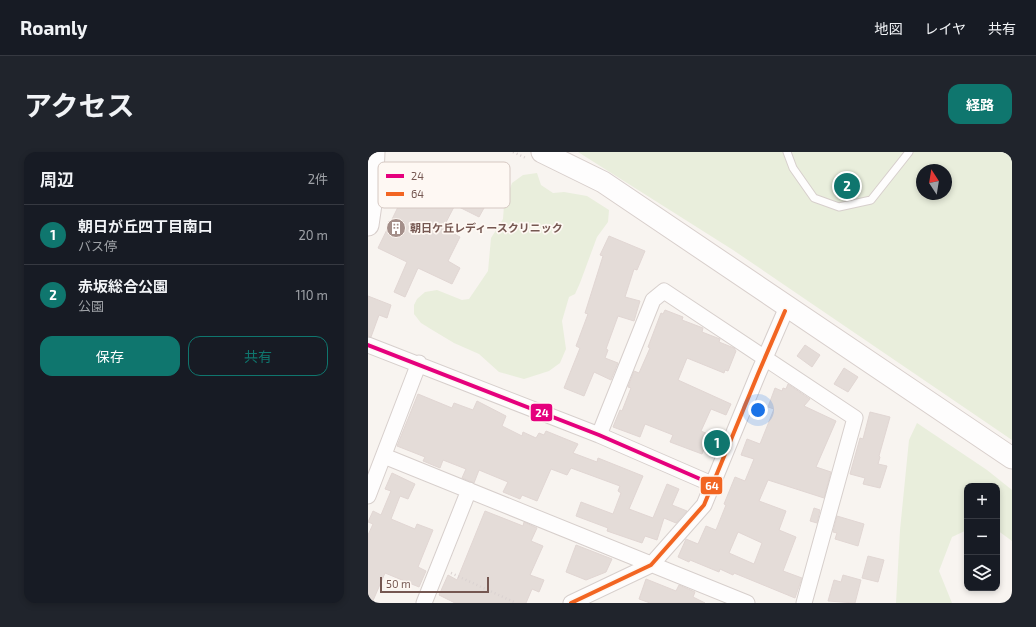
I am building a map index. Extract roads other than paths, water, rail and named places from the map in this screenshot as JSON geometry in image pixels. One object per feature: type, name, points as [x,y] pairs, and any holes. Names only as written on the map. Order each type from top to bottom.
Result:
[{"type":"street","points":[[368,225],[372,197],[374,152]]},
{"type":"street","points":[[542,152],[603,182],[1012,458]]},
{"type":"street","points":[[599,435],[653,300],[664,291],[855,418],[804,603]]},
{"type":"street","points":[[572,603],[651,564],[704,505],[714,485],[787,307]]},
{"type":"street","points":[[368,345],[419,363],[599,435],[714,485]]},
{"type":"street","points":[[368,496],[419,363]]},
{"type":"street","points":[[384,456],[747,603]]},
{"type":"street","points":[[424,603],[469,490]]},
{"type":"lane","points":[[787,152],[793,168],[814,198],[838,207],[871,200],[909,152]]},
{"type":"place","name":"赤坂総合公園","points":[[847,186]]},
{"type":"place","name":"朝日ケ丘レディースクリニック","points":[[396,228]]},
{"type":"place","name":"朝日が丘四丁目南口","points":[[717,443]]}]
